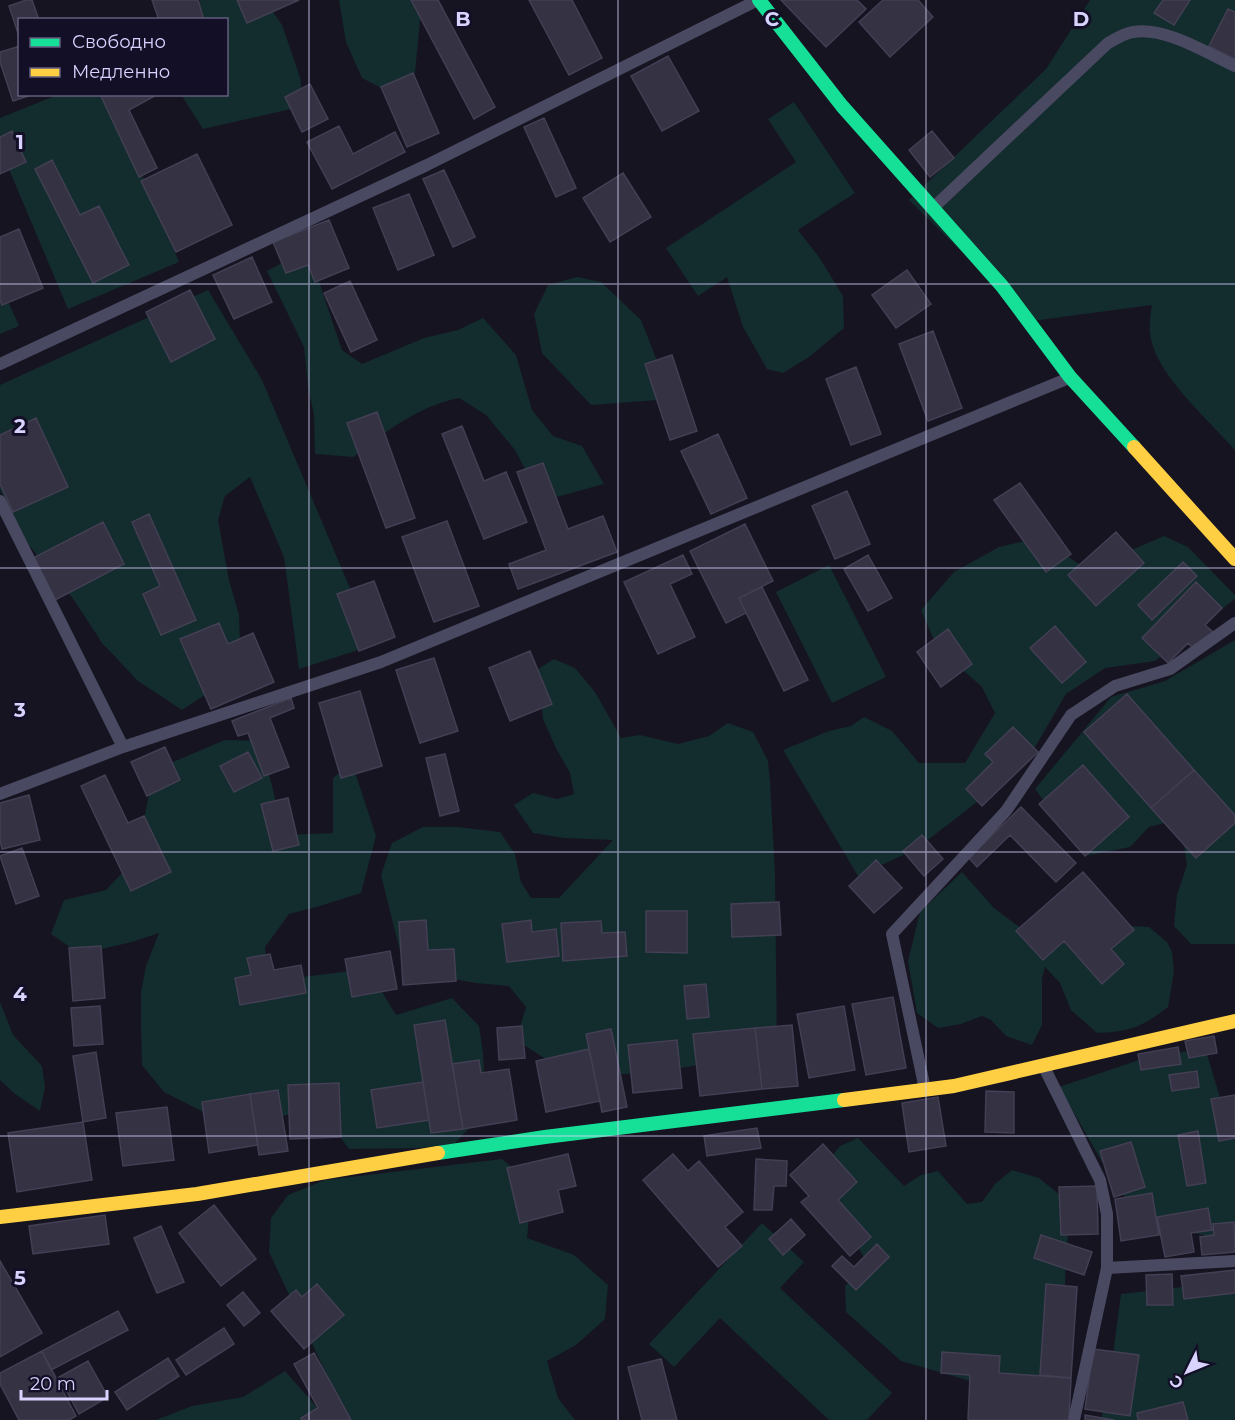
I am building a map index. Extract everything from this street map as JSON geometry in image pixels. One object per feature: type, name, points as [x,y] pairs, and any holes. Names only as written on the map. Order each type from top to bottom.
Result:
[{"type":"street","points":[[759,0],[842,106],[1002,286],[1071,377],[1235,559]]},
{"type":"street","points":[[0,1217],[197,1194],[383,1161],[544,1137],[954,1086],[1235,1022]]},
{"type":"lane","points":[[0,364],[427,165],[759,0]]},
{"type":"lane","points":[[934,207],[1107,44],[1118,37],[1132,32],[1152,31],[1235,66]]},
{"type":"lane","points":[[0,794],[123,747],[381,662],[1071,377]]},
{"type":"lane","points":[[0,501],[123,747]]},
{"type":"lane","points":[[925,1090],[892,934],[1006,811],[1071,715],[1115,686],[1170,669],[1235,623]]},
{"type":"lane","points":[[1043,1064],[1100,1180],[1107,1214],[1107,1268],[1074,1420]]},
{"type":"lane","points":[[1107,1268],[1235,1261]]},
{"type":"green space","points":[[201,0],[265,0],[282,25],[300,77],[304,106],[203,129],[182,96],[228,96],[228,18],[194,18],[192,6]]},
{"type":"green space","points":[[339,0],[422,0],[412,104],[362,78],[346,42]]},
{"type":"green space","points":[[1090,0],[1235,0],[1235,450],[1175,385],[1165,370],[1157,356],[1150,333],[1152,305],[1032,321],[909,200],[1046,69]]},
{"type":"green space","points":[[55,96],[108,96],[179,262],[68,309],[0,148],[0,118]]},
{"type":"green space","points":[[794,102],[855,193],[798,230],[819,257],[843,296],[844,328],[809,357],[783,373],[767,369],[743,327],[727,277],[698,296],[666,248],[796,162],[768,119]]},
{"type":"green space","points":[[308,249],[342,350],[362,364],[424,338],[458,330],[483,318],[516,355],[532,410],[553,436],[582,446],[604,484],[542,501],[515,450],[486,415],[459,398],[430,407],[403,421],[354,457],[315,454],[314,415],[304,347],[267,271]]},
{"type":"green space","points":[[577,277],[601,282],[641,320],[672,399],[591,405],[542,353],[534,314],[548,285]]},
{"type":"green space","points":[[0,283],[19,326],[0,334]]},
{"type":"green space","points":[[208,290],[262,380],[374,645],[299,669],[284,557],[250,477],[225,496],[218,520],[229,580],[239,615],[241,671],[182,710],[138,681],[102,643],[74,600],[23,538],[0,490],[0,385]]},
{"type":"green space","points":[[1164,536],[1188,547],[1235,595],[1235,599],[1155,661],[1105,668],[1066,694],[1024,766],[916,849],[858,876],[783,750],[829,731],[851,726],[864,717],[892,731],[919,763],[965,763],[995,713],[982,687],[937,647],[921,610],[954,572],[999,547],[1038,538],[1092,572],[1122,554]]},
{"type":"green space","points":[[829,565],[886,677],[832,703],[776,592]]},
{"type":"green space","points":[[1235,640],[1235,944],[1191,944],[1174,926],[1177,895],[1187,865],[1180,819],[1149,827],[1130,847],[1085,856],[1035,789],[1111,697],[1165,681]]},
{"type":"green space","points":[[554,659],[575,668],[595,692],[621,738],[640,735],[678,744],[709,736],[728,723],[753,732],[768,761],[770,782],[775,873],[777,1051],[659,1072],[574,1077],[516,1040],[526,1007],[509,986],[436,976],[401,955],[381,875],[392,843],[423,827],[457,827],[500,832],[515,854],[521,882],[531,898],[559,898],[613,840],[564,838],[533,833],[514,805],[533,793],[557,799],[574,794],[570,773],[543,719],[538,669]]},
{"type":"green space","points":[[225,740],[261,741],[284,835],[333,833],[333,778],[352,763],[376,836],[361,893],[289,914],[265,947],[268,981],[368,969],[396,1015],[452,998],[479,1026],[486,1111],[454,1144],[421,1148],[349,1149],[319,1109],[265,1119],[219,1120],[164,1092],[142,1065],[141,992],[146,966],[159,933],[80,954],[51,934],[64,900],[106,890],[136,858],[154,770]]},
{"type":"green space","points":[[962,872],[994,908],[1034,938],[1082,923],[1149,927],[1167,942],[1172,952],[1174,971],[1168,1007],[1135,1027],[1097,1033],[1071,1010],[1060,983],[1045,967],[1042,978],[1042,1025],[1032,1045],[1006,1036],[991,1020],[982,1016],[961,1024],[938,1028],[917,1013],[908,961],[920,912]]},
{"type":"green space","points":[[0,1002],[13,1035],[42,1066],[45,1087],[40,1111],[15,1094],[0,1080]]},
{"type":"green space","points":[[1205,1048],[1229,1127],[1235,1131],[1235,1239],[1224,1240],[1140,1220],[1104,1165],[1059,1087],[1139,1060]]},
{"type":"green space","points":[[858,1138],[904,1186],[921,1175],[938,1171],[967,1204],[982,1202],[995,1184],[1012,1170],[1039,1178],[1071,1204],[1064,1314],[1036,1400],[901,1361],[846,1312],[845,1286],[868,1264],[845,1225],[841,1203],[819,1172],[840,1146]]},
{"type":"green space","points":[[502,1159],[532,1183],[527,1238],[574,1255],[608,1285],[605,1319],[576,1345],[547,1361],[558,1398],[575,1420],[348,1420],[269,1252],[271,1218],[288,1195],[325,1180]]},
{"type":"green space","points":[[762,1223],[804,1262],[780,1288],[892,1393],[867,1420],[829,1420],[720,1318],[674,1367],[649,1344]]},
{"type":"green space","points":[[1235,1281],[1235,1420],[1101,1420],[1111,1369],[1121,1294]]},
{"type":"green space","points":[[285,1371],[328,1420],[156,1420],[192,1406],[243,1397]]},
{"type":"building","points":[[32,0],[38,18],[18,18],[18,33],[9,6]]},
{"type":"building","points":[[152,0],[198,0],[203,18],[158,18]]},
{"type":"building","points":[[237,0],[299,0],[247,23]]},
{"type":"building","points":[[411,0],[438,0],[495,107],[474,119]]},
{"type":"building","points":[[529,0],[572,0],[602,58],[569,75]]},
{"type":"building","points":[[781,0],[857,0],[866,9],[826,47]]},
{"type":"building","points":[[883,0],[918,0],[933,17],[890,57],[859,22]]},
{"type":"building","points":[[1163,0],[1190,0],[1174,25],[1154,13]]},
{"type":"building","points":[[1228,9],[1235,12],[1235,59],[1209,46]]},
{"type":"building","points":[[18,47],[18,96],[28,96],[13,101],[0,62],[0,52]]},
{"type":"building","points":[[668,56],[699,111],[662,131],[631,76]]},
{"type":"building","points":[[413,73],[439,133],[407,147],[381,87]]},
{"type":"building","points":[[310,84],[328,119],[302,132],[285,97]]},
{"type":"building","points":[[101,96],[154,96],[129,110],[157,168],[139,177]]},
{"type":"building","points":[[544,118],[576,188],[556,197],[524,127]]},
{"type":"building","points":[[339,126],[353,154],[395,132],[405,152],[332,189],[307,142]]},
{"type":"building","points":[[12,131],[26,162],[0,174],[0,137]]},
{"type":"building","points":[[932,131],[954,158],[930,177],[909,150]]},
{"type":"building","points":[[197,154],[232,225],[176,252],[141,181]]},
{"type":"building","points":[[52,160],[80,215],[99,206],[129,265],[93,283],[35,169]]},
{"type":"building","points":[[444,170],[475,237],[453,247],[423,179]]},
{"type":"building","points":[[623,173],[651,217],[610,242],[583,198]]},
{"type":"building","points":[[409,194],[434,255],[398,270],[373,208]]},
{"type":"building","points":[[329,220],[349,268],[315,282],[308,265],[286,273],[273,242]]},
{"type":"building","points":[[19,229],[43,288],[2,305],[0,300],[0,237]]},
{"type":"building","points":[[252,257],[272,302],[234,319],[213,275]]},
{"type":"building","points":[[907,270],[931,304],[896,328],[872,295]]},
{"type":"building","points":[[350,281],[377,340],[351,352],[324,293]]},
{"type":"building","points":[[190,290],[215,339],[171,362],[146,312]]},
{"type":"building","points":[[933,331],[962,408],[928,421],[899,344]]},
{"type":"building","points":[[672,355],[697,431],[670,440],[645,364]]},
{"type":"building","points":[[856,367],[881,434],[851,445],[826,379]]},
{"type":"building","points":[[377,412],[415,518],[386,528],[347,423]]},
{"type":"building","points":[[36,418],[68,487],[13,512],[0,484],[0,435]]},
{"type":"building","points":[[462,426],[484,481],[506,472],[527,522],[484,539],[442,434]]},
{"type":"building","points":[[718,434],[747,498],[711,514],[681,451]]},
{"type":"building","points":[[543,463],[568,529],[603,516],[617,552],[518,589],[509,564],[546,550],[517,472]]},
{"type":"building","points":[[1020,483],[1071,554],[1046,572],[994,500]]},
{"type":"building","points":[[847,491],[870,544],[835,559],[812,506]]},
{"type":"building","points":[[149,514],[196,620],[161,635],[143,594],[160,586],[132,522]]},
{"type":"building","points":[[447,521],[479,606],[434,622],[402,537]]},
{"type":"building","points":[[103,522],[124,564],[55,600],[33,558]]},
{"type":"building","points":[[745,524],[773,581],[739,598],[746,613],[726,623],[690,551]]},
{"type":"building","points":[[1116,532],[1144,563],[1096,606],[1068,575]]},
{"type":"building","points":[[683,555],[692,574],[670,584],[695,637],[658,654],[624,582]]},
{"type":"building","points":[[868,555],[892,598],[868,611],[844,569]]},
{"type":"building","points":[[1183,562],[1197,576],[1152,620],[1138,605]]},
{"type":"building","points":[[374,581],[395,637],[359,651],[337,594]]},
{"type":"building","points":[[1196,582],[1222,608],[1205,625],[1213,632],[1195,650],[1188,643],[1168,663],[1142,638]]},
{"type":"building","points":[[762,587],[808,680],[784,691],[739,598]]},
{"type":"building","points":[[219,623],[228,644],[253,633],[274,682],[211,709],[180,639]]},
{"type":"building","points":[[1055,626],[1086,662],[1062,683],[1030,648]]},
{"type":"building","points":[[948,629],[972,664],[941,687],[917,652]]},
{"type":"building","points":[[530,651],[552,704],[510,721],[489,668]]},
{"type":"building","points":[[434,658],[458,731],[420,743],[396,670]]},
{"type":"building","points":[[360,691],[382,766],[341,778],[319,703]]},
{"type":"building","points":[[1127,694],[1194,770],[1151,808],[1084,732]]},
{"type":"building","points":[[291,698],[294,708],[270,718],[289,767],[264,776],[248,733],[238,736],[232,721]]},
{"type":"building","points":[[1013,727],[1038,752],[982,806],[966,789],[993,762],[985,754]]},
{"type":"building","points":[[165,747],[180,780],[147,796],[131,762]]},
{"type":"building","points":[[248,752],[262,778],[234,792],[220,766]]},
{"type":"building","points":[[445,754],[459,811],[440,816],[426,758]]},
{"type":"building","points":[[1083,765],[1129,817],[1085,856],[1039,804]]},
{"type":"building","points":[[1194,770],[1235,815],[1235,823],[1196,858],[1151,808]]},
{"type":"building","points":[[105,775],[128,823],[144,816],[171,872],[131,891],[81,786]]},
{"type":"building","points":[[29,795],[40,840],[2,849],[0,803]]},
{"type":"building","points":[[288,798],[299,845],[273,851],[261,804]]},
{"type":"building","points":[[1021,807],[1076,863],[1056,882],[1010,835],[977,867],[969,858]]},
{"type":"building","points":[[922,835],[943,859],[924,876],[903,851]]},
{"type":"building","points":[[22,848],[39,896],[16,904],[0,856]]},
{"type":"building","points":[[876,860],[902,888],[874,913],[849,886]]},
{"type":"building","points":[[1083,872],[1134,930],[1111,949],[1124,964],[1102,984],[1064,941],[1043,960],[1016,931]]},
{"type":"building","points":[[779,902],[781,935],[732,937],[731,904]]},
{"type":"building","points":[[646,911],[687,911],[687,953],[646,952]]},
{"type":"building","points":[[426,920],[428,950],[454,949],[456,981],[403,985],[399,922]]},
{"type":"building","points":[[531,920],[532,932],[556,929],[559,956],[507,962],[502,924]]},
{"type":"building","points":[[601,921],[602,933],[625,932],[627,956],[563,961],[561,923]]},
{"type":"building","points":[[101,946],[105,998],[73,1001],[69,948]]},
{"type":"building","points":[[390,951],[397,989],[352,997],[345,959]]},
{"type":"building","points":[[270,954],[274,970],[301,965],[306,993],[240,1005],[235,978],[251,975],[247,958]]},
{"type":"building","points":[[706,984],[709,1017],[687,1019],[684,986]]},
{"type":"building","points":[[893,997],[906,1068],[866,1075],[852,1004]]},
{"type":"building","points":[[100,1006],[103,1044],[74,1046],[71,1008]]},
{"type":"building","points":[[844,1006],[855,1070],[809,1078],[797,1014]]},
{"type":"building","points":[[445,1020],[463,1129],[431,1133],[414,1025]]},
{"type":"building","points":[[792,1025],[798,1086],[762,1089],[755,1028]]},
{"type":"building","points":[[522,1026],[525,1058],[499,1060],[497,1028]]},
{"type":"building","points":[[755,1028],[762,1089],[700,1096],[693,1034]]},
{"type":"building","points":[[611,1029],[627,1107],[602,1112],[586,1034]]},
{"type":"building","points":[[1214,1036],[1217,1053],[1189,1058],[1185,1041]]},
{"type":"building","points":[[677,1040],[682,1088],[633,1093],[628,1045]]},
{"type":"building","points":[[1178,1047],[1181,1064],[1141,1070],[1138,1054]]},
{"type":"building","points":[[589,1049],[600,1101],[546,1112],[536,1061]]},
{"type":"building","points":[[96,1052],[106,1118],[83,1122],[73,1056]]},
{"type":"building","points":[[479,1060],[481,1073],[509,1069],[517,1120],[463,1129],[452,1064]]},
{"type":"building","points":[[1197,1071],[1199,1087],[1172,1091],[1169,1075]]},
{"type":"building","points":[[423,1082],[429,1120],[377,1128],[371,1090]]},
{"type":"building","points":[[339,1083],[341,1137],[290,1139],[288,1085]]},
{"type":"building","points":[[278,1090],[288,1151],[259,1155],[250,1094]]},
{"type":"building","points":[[986,1091],[1014,1092],[1014,1133],[985,1132]]},
{"type":"building","points":[[250,1094],[258,1145],[209,1153],[202,1102]]},
{"type":"building","points":[[1235,1095],[1235,1138],[1219,1141],[1211,1099]]},
{"type":"building","points":[[938,1097],[946,1146],[909,1152],[902,1103]]},
{"type":"building","points":[[167,1107],[174,1160],[123,1166],[116,1113]]},
{"type":"building","points":[[83,1122],[92,1180],[17,1192],[8,1133]]},
{"type":"building","points":[[757,1128],[761,1148],[707,1156],[704,1136]]},
{"type":"building","points":[[1198,1131],[1206,1183],[1187,1186],[1178,1135]]},
{"type":"building","points":[[1131,1142],[1145,1187],[1114,1197],[1100,1151]]},
{"type":"building","points":[[823,1144],[857,1182],[838,1200],[871,1237],[850,1256],[801,1202],[809,1196],[790,1175]]},
{"type":"building","points":[[568,1154],[576,1186],[558,1190],[563,1212],[520,1223],[507,1168]]},
{"type":"building","points":[[673,1154],[688,1171],[699,1161],[743,1212],[725,1227],[742,1246],[718,1267],[643,1180]]},
{"type":"building","points":[[756,1159],[787,1161],[786,1186],[774,1186],[772,1210],[754,1210]]},
{"type":"building","points":[[1097,1186],[1098,1234],[1061,1235],[1059,1187]]},
{"type":"building","points":[[1152,1193],[1159,1235],[1121,1241],[1115,1199]]},
{"type":"building","points":[[214,1205],[256,1259],[221,1286],[179,1233]]},
{"type":"building","points":[[1208,1208],[1212,1230],[1191,1233],[1194,1252],[1165,1257],[1157,1217]]},
{"type":"building","points":[[105,1215],[109,1244],[33,1254],[29,1226]]},
{"type":"building","points":[[791,1219],[805,1235],[783,1255],[769,1239]]},
{"type":"building","points":[[1234,1222],[1235,1252],[1202,1255],[1200,1237],[1214,1235],[1213,1224]]},
{"type":"building","points":[[161,1226],[184,1282],[157,1293],[134,1238]]},
{"type":"building","points":[[1041,1235],[1092,1252],[1084,1275],[1034,1258]]},
{"type":"building","points":[[877,1244],[889,1257],[856,1290],[832,1266],[842,1256],[854,1267]]},
{"type":"building","points":[[0,1261],[42,1333],[0,1357]]},
{"type":"building","points":[[1235,1270],[1235,1293],[1184,1299],[1181,1276]]},
{"type":"building","points":[[1172,1274],[1173,1305],[1147,1305],[1146,1275]]},
{"type":"building","points":[[317,1284],[344,1315],[304,1349],[271,1311],[296,1290],[302,1297]]},
{"type":"building","points":[[1046,1284],[1077,1287],[1071,1378],[1040,1375]]},
{"type":"building","points":[[243,1292],[260,1313],[244,1326],[227,1305]]},
{"type":"building","points":[[118,1311],[128,1330],[51,1370],[42,1351]]},
{"type":"building","points":[[224,1328],[234,1344],[186,1375],[176,1360]]},
{"type":"building","points":[[1093,1349],[1139,1355],[1130,1416],[1085,1409]]},
{"type":"building","points":[[42,1351],[76,1416],[69,1420],[19,1420],[0,1384],[0,1373]]},
{"type":"building","points":[[942,1352],[1000,1356],[999,1373],[1071,1378],[1069,1420],[968,1420],[970,1375],[941,1373]]},
{"type":"building","points":[[314,1353],[351,1420],[302,1420],[301,1418],[318,1408],[294,1364]]},
{"type":"building","points":[[168,1358],[179,1376],[127,1410],[115,1392]]},
{"type":"building","points":[[661,1359],[677,1420],[642,1420],[628,1367]]},
{"type":"building","points":[[88,1361],[108,1397],[79,1414],[59,1377]]},
{"type":"building","points":[[1183,1402],[1188,1420],[1138,1420],[1137,1413]]},
{"type":"building","points":[[1085,1415],[1114,1420],[1085,1420]]},
{"type":"traffic: fast","points":[[759,0],[842,106],[1002,286],[1070,377],[1134,447]]},
{"type":"traffic: fast","points":[[438,1153],[545,1137],[844,1100]]},
{"type":"traffic: slow","points":[[1134,447],[1235,559]]},
{"type":"traffic: slow","points":[[844,1100],[954,1086],[1235,1021]]},
{"type":"traffic: slow","points":[[0,1217],[197,1194],[438,1153]]}]
